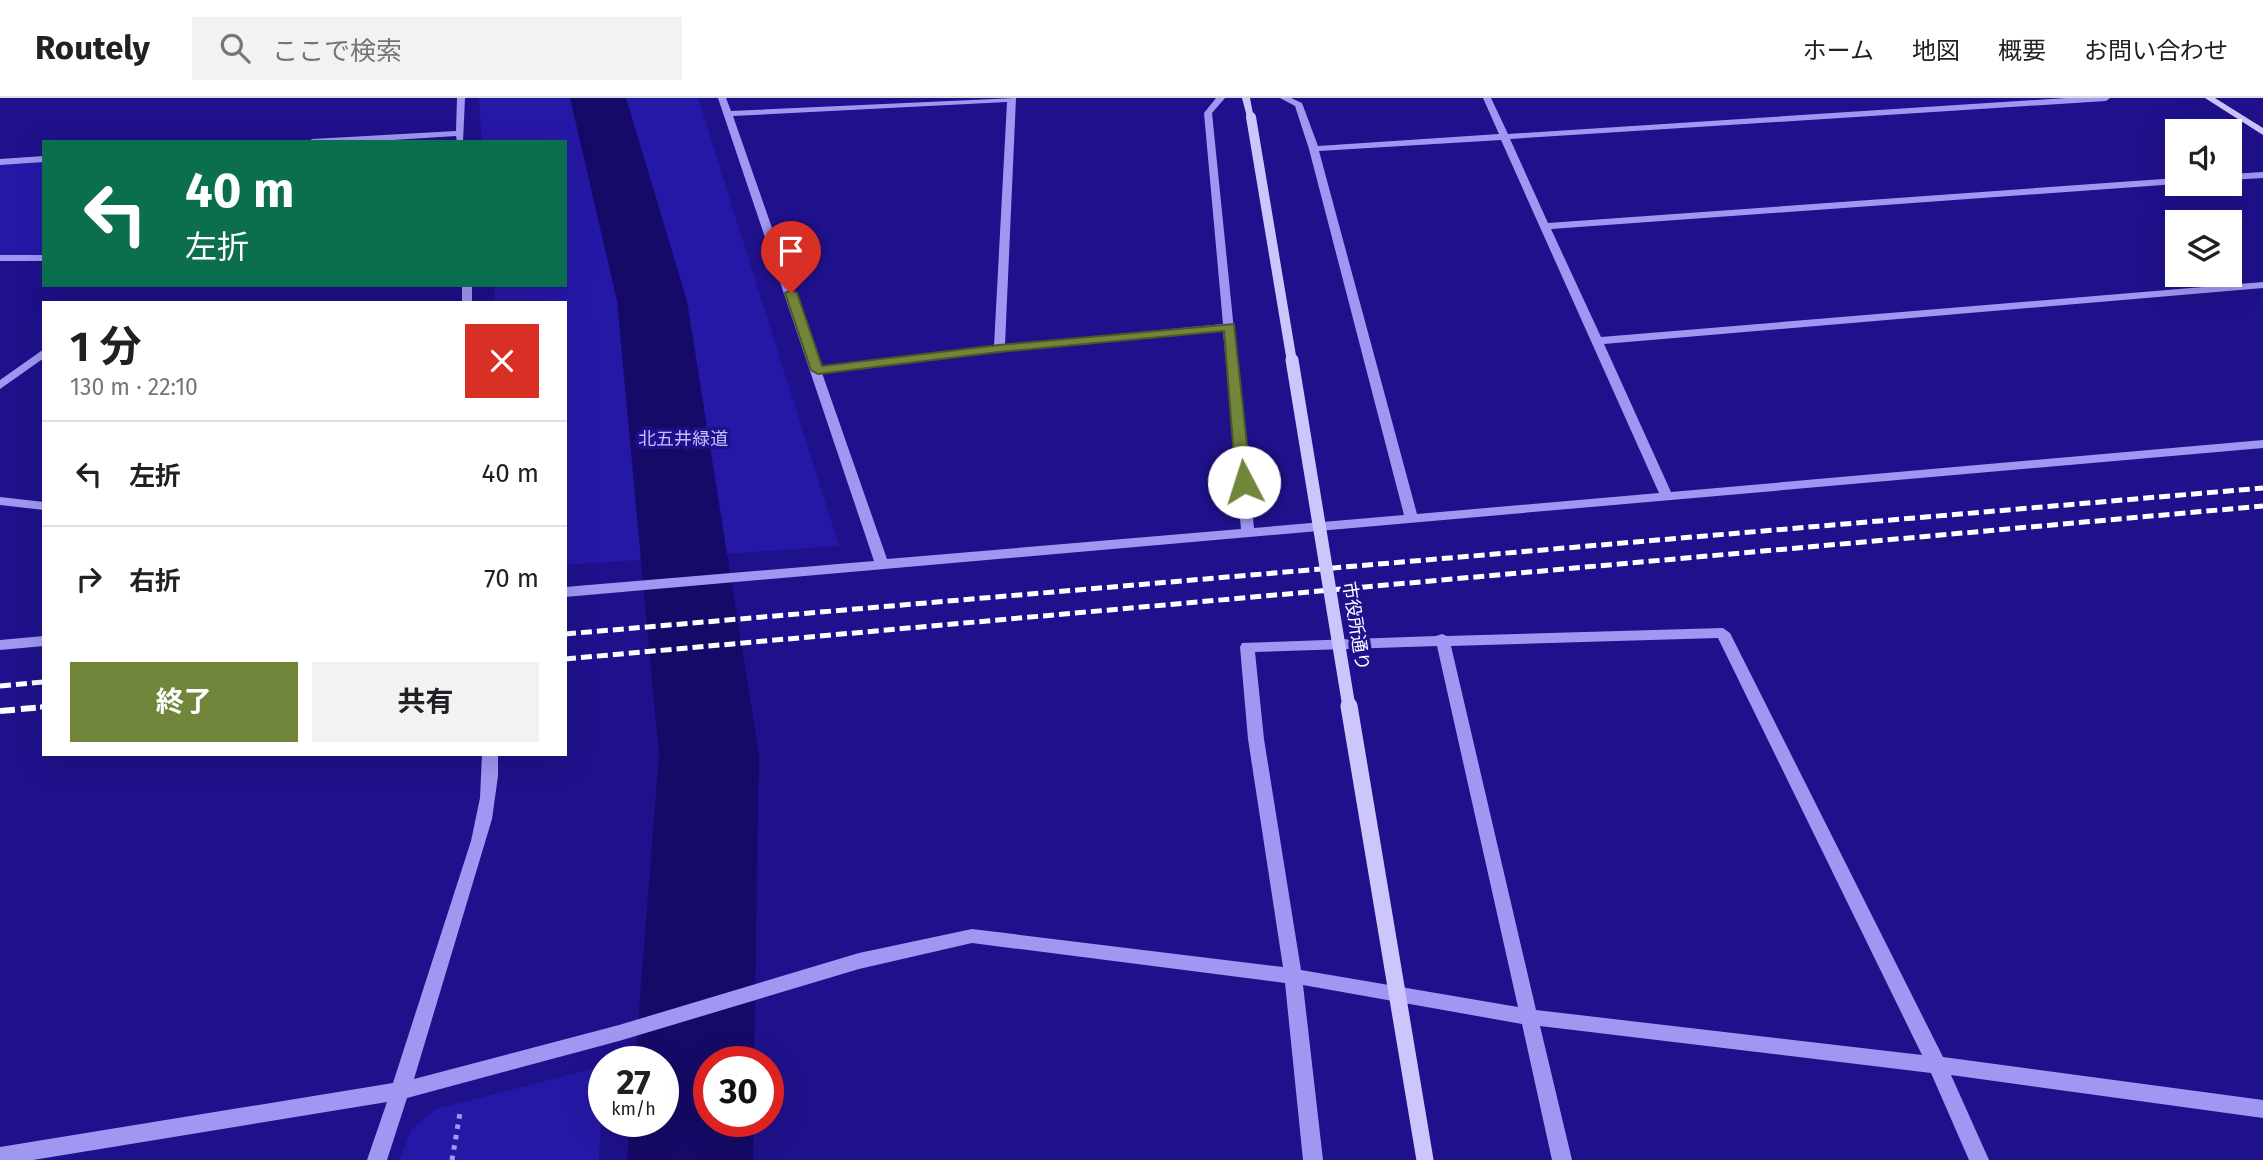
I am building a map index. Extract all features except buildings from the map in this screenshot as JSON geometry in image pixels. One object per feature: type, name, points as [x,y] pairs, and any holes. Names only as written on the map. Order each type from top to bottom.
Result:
[{"type":"street","points":[[375,140],[460,137],[461,98]]},
{"type":"street","points":[[722,98],[818,370],[883,566]]},
{"type":"street","points":[[728,114],[1012,98],[999,349]]},
{"type":"street","points":[[1221,98],[1208,113],[1248,534]]},
{"type":"street","name":"市役所通り","points":[[1246,98],[1425,1160]]},
{"type":"street","points":[[1284,98],[1298,105],[1314,149],[1412,519]]},
{"type":"street","points":[[1487,98],[1667,496]]},
{"type":"street","points":[[1891,98],[1908,111]]},
{"type":"street","points":[[1314,149],[2106,98]]},
{"type":"street","points":[[2209,98],[2263,132]]},
{"type":"street","points":[[0,162],[42,159]]},
{"type":"street","points":[[2242,176],[2263,174]]},
{"type":"street","points":[[1545,226],[2165,182]]},
{"type":"street","points":[[0,258],[42,258]]},
{"type":"street","points":[[1597,341],[2263,285]]},
{"type":"street","points":[[818,370],[1230,327]]},
{"type":"street","points":[[0,386],[42,354]]},
{"type":"street","points":[[567,592],[2263,444]]},
{"type":"street","points":[[0,501],[42,506]]},
{"type":"street","points":[[1313,1160],[1293,976],[1256,739],[1247,647],[1442,639],[1723,633],[1937,1065],[1979,1160]]},
{"type":"street","points":[[1442,639],[1562,1160]]},
{"type":"street","points":[[0,645],[42,642]]},
{"type":"street","points":[[377,1160],[480,836],[491,772],[490,756]]},
{"type":"street","points":[[0,1156],[401,1091],[619,1033],[859,961],[972,936],[1293,976],[1529,1017],[1937,1065],[2263,1109]]},
{"type":"path","points":[[452,1160],[466,1073]]},
{"type":"green space","name":"北五井緑道","points":[[479,98],[698,98],[839,546],[567,565],[567,301],[495,301],[494,287],[567,287],[567,140],[482,140]]},
{"type":"green space","points":[[42,159],[42,258],[0,258],[0,162]]},
{"type":"green space","points":[[588,1070],[588,1137],[600,1137],[599,1160],[400,1160],[411,1130],[436,1109]]},
{"type":"waterway","points":[[598,98],[652,301],[709,755],[690,1160]]},
{"type":"railway","points":[[567,634],[2263,488]]},
{"type":"railway","points":[[567,659],[2263,506]]},
{"type":"railway","points":[[0,686],[42,682]]},
{"type":"railway","points":[[0,711],[42,707]]},
{"type":"route","points":[[791,293],[818,370],[1230,327],[1244,482]]}]
